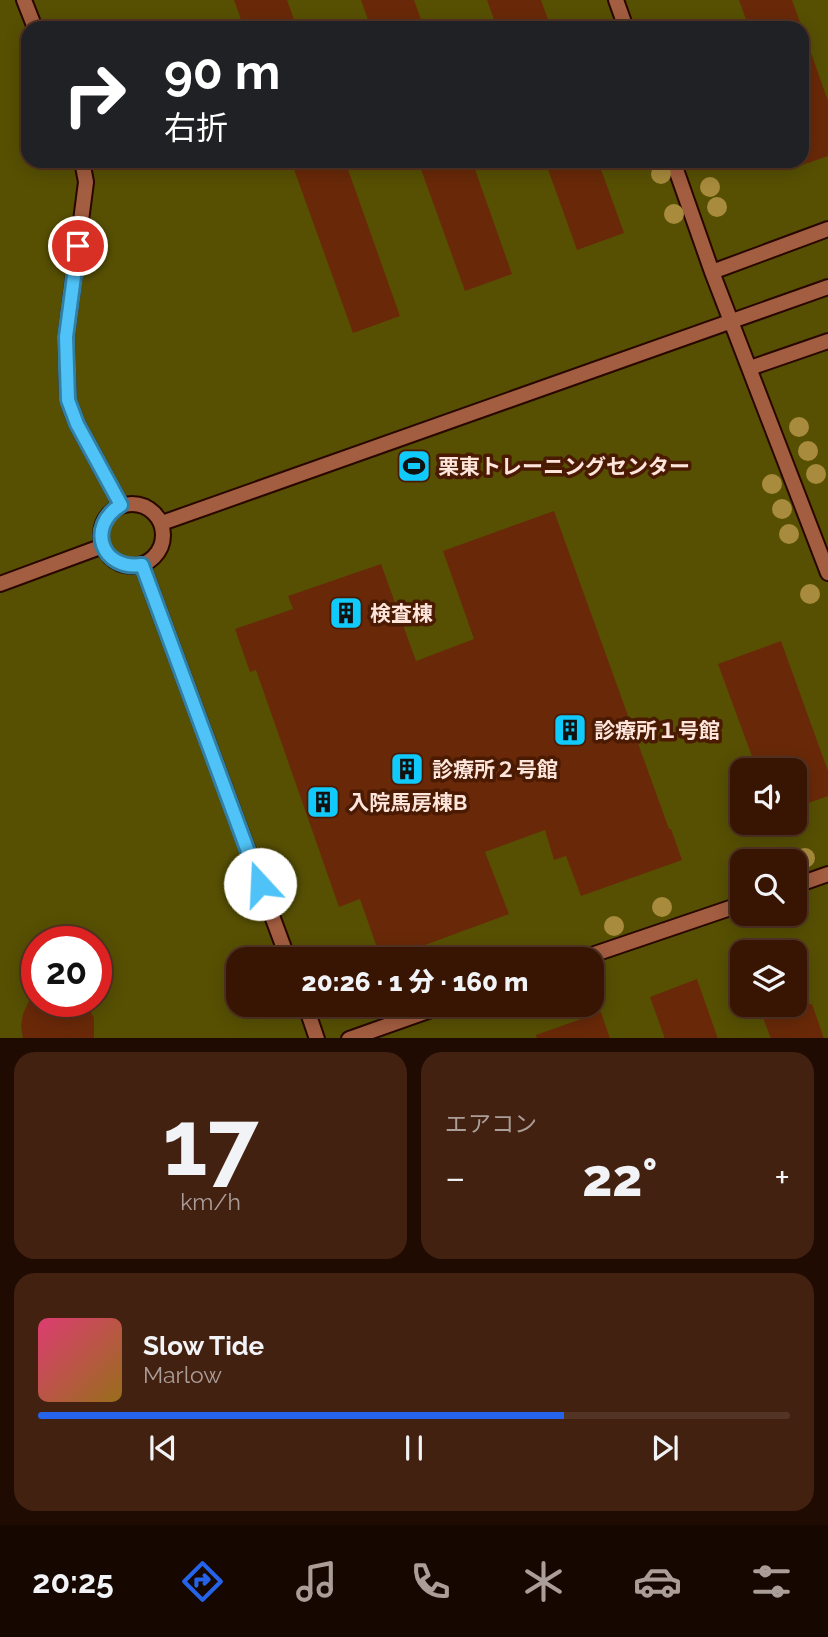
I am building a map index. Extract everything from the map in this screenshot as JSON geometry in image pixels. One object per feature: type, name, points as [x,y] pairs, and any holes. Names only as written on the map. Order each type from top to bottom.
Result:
[{"type":"lane","points":[[24,0],[32,21]]},
{"type":"lane","points":[[616,0],[624,21]]},
{"type":"lane","points":[[83,168],[86,182],[66,337],[68,400],[77,424],[121,505]]},
{"type":"lane","points":[[675,168],[712,272],[828,573]]},
{"type":"lane","points":[[712,272],[828,229]]},
{"type":"lane","points":[[162,523],[828,287]]},
{"type":"lane","points":[[750,368],[828,341]]},
{"type":"lane","points":[[131,503],[150,508],[162,523],[163,544],[151,560],[142,565],[123,565],[115,561],[103,546],[101,536],[106,518],[121,505],[131,503]]},
{"type":"lane","points":[[0,583],[103,546]]},
{"type":"lane","points":[[142,565],[284,947]]},
{"type":"lane","points":[[807,881],[828,874]]},
{"type":"lane","points":[[604,951],[730,908]]},
{"type":"lane","points":[[309,1017],[317,1038]]},
{"type":"lane","points":[[349,1038],[410,1017]]},
{"type":"shaded area","name":"栗東トレーニングセンター","points":[[0,0],[828,0],[828,1038],[0,1038]]},
{"type":"building","points":[[234,0],[287,0],[294,21],[242,21]]},
{"type":"building","points":[[361,0],[414,0],[422,21],[368,21]]},
{"type":"building","points":[[487,0],[541,0],[548,21],[494,21]]},
{"type":"building","points":[[739,0],[792,0],[800,21],[746,21]]},
{"type":"building","points":[[809,47],[828,101],[828,156],[809,163]]},
{"type":"building","points":[[294,168],[347,168],[400,316],[353,333]]},
{"type":"building","points":[[421,168],[474,168],[512,274],[465,291]]},
{"type":"building","points":[[548,168],[601,168],[624,233],[577,250]]},
{"type":"building","points":[[554,511],[682,860],[581,896],[566,856],[554,860],[545,830],[485,852],[509,914],[420,947],[377,947],[360,899],[339,907],[256,670],[250,672],[235,629],[293,609],[288,596],[381,564],[416,661],[474,639],[443,551]]},
{"type":"building","points":[[781,641],[828,771],[828,796],[807,803],[807,758],[753,758],[718,664]]},
{"type":"building","points":[[697,979],[718,1038],[665,1038],[650,997]]},
{"type":"building","points":[[807,1004],[812,1004],[824,1038],[771,1038],[763,1017],[807,1017]]},
{"type":"building","points":[[22,1017],[93,1017],[94,1038],[23,1038]]},
{"type":"building","points":[[587,1017],[603,1017],[610,1038],[537,1038],[536,1035]]},
{"type":"place","name":"栗東トレーニングセンター","points":[[414,466]]},
{"type":"place","name":"検査棟","points":[[346,613]]},
{"type":"place","name":"診療所１号館","points":[[570,730]]},
{"type":"place","name":"診療所２号館","points":[[407,769]]},
{"type":"place","name":"入院馬房棟B","points":[[323,802]]},
{"type":"route","points":[[78,246],[66,337],[68,400],[77,424],[121,505],[106,518],[102,527],[103,546],[115,561],[123,565],[142,565],[260,884]]}]
